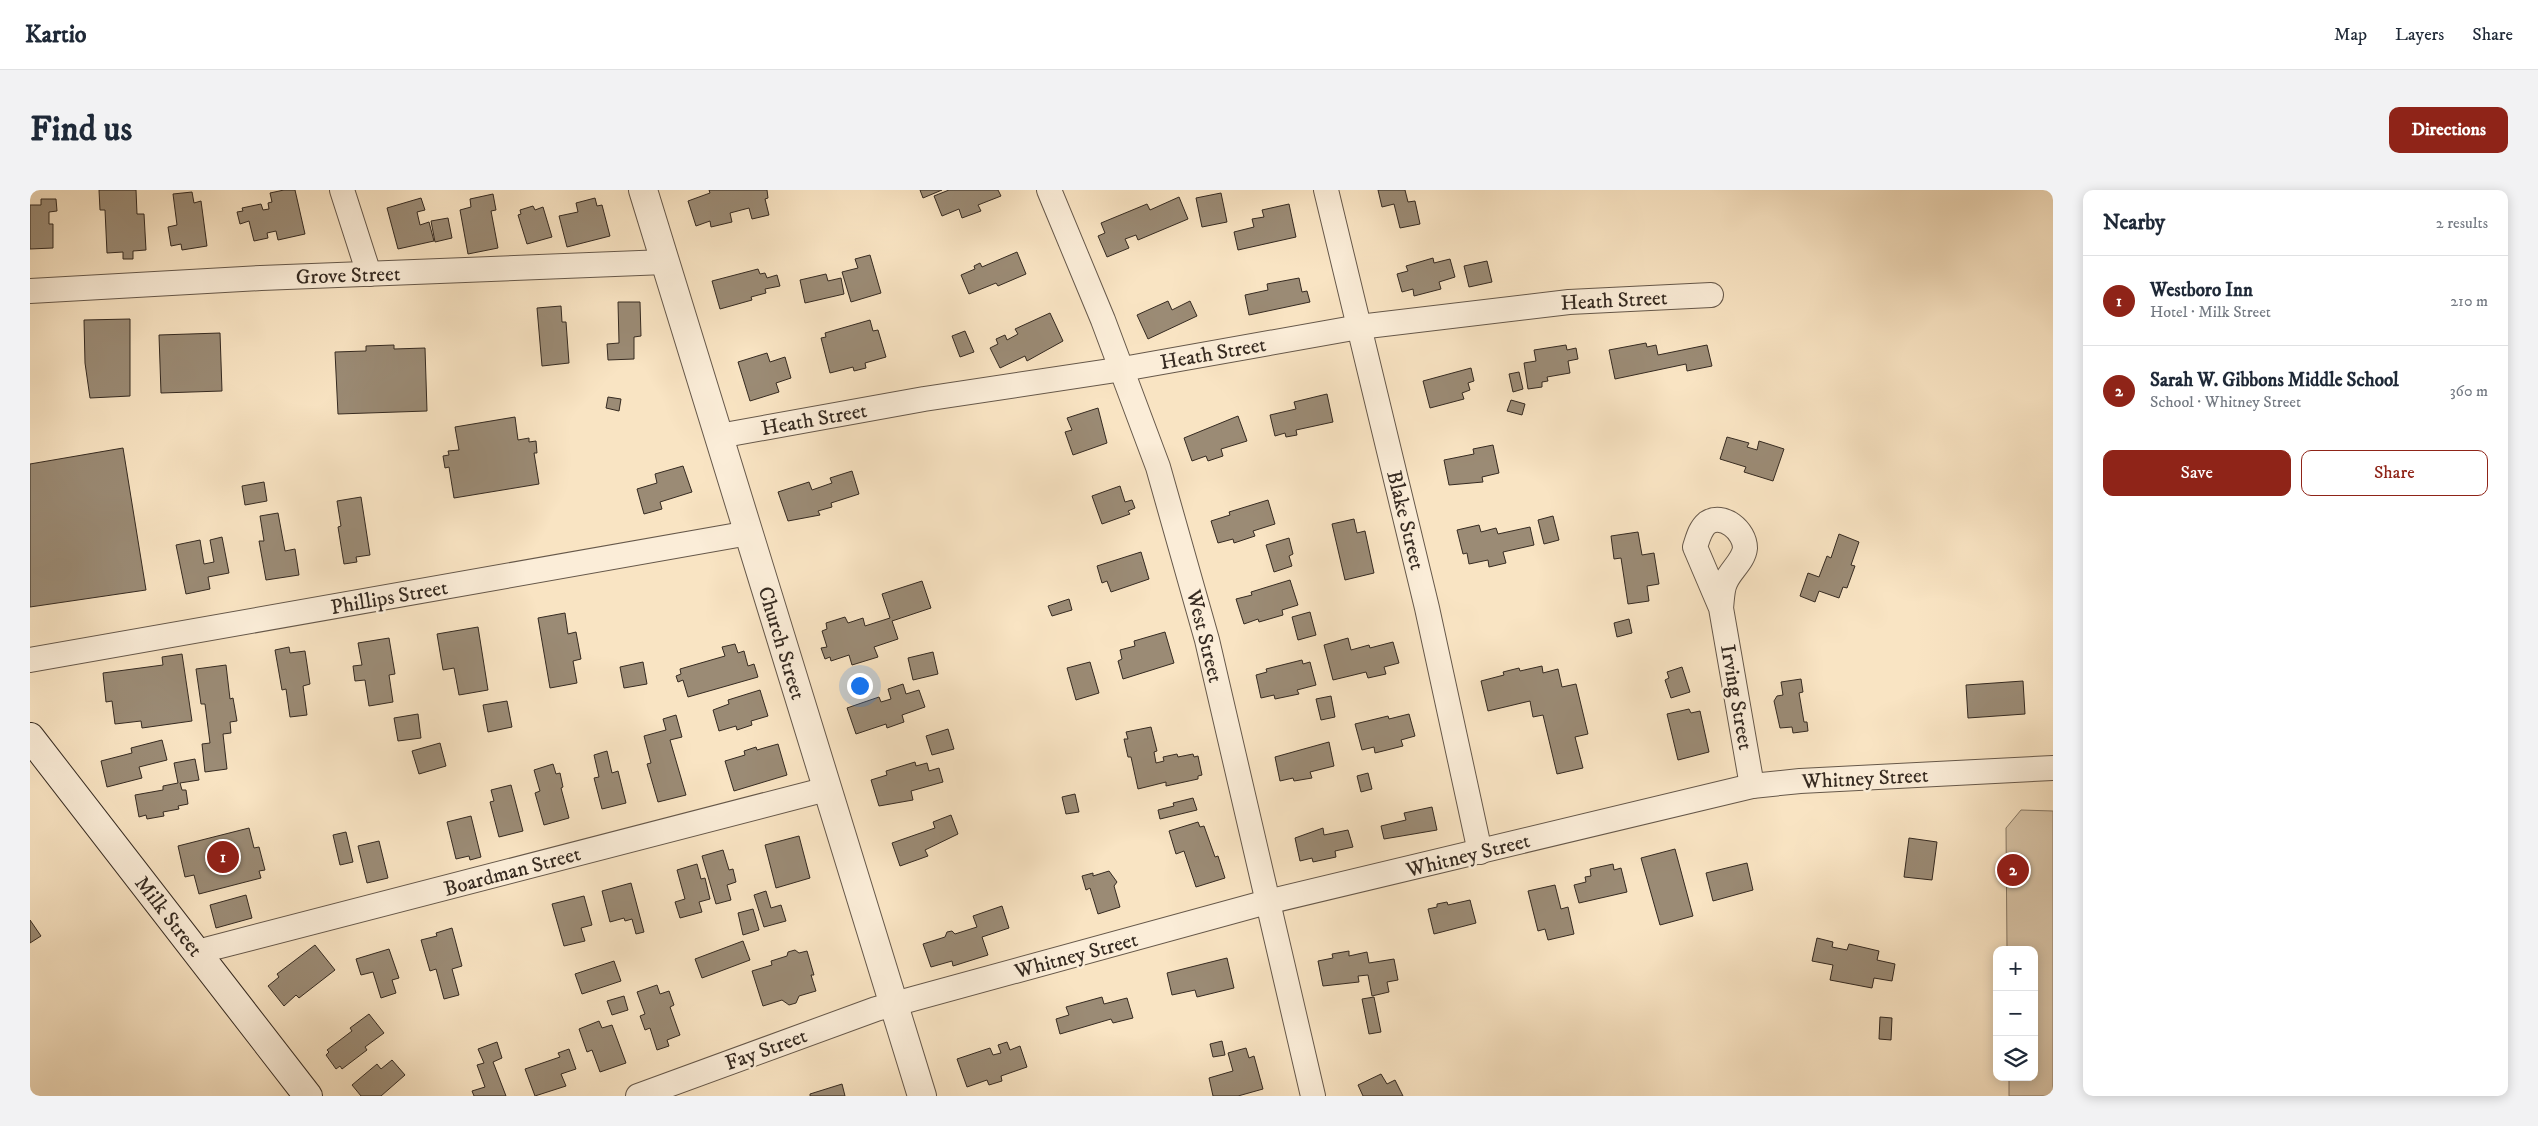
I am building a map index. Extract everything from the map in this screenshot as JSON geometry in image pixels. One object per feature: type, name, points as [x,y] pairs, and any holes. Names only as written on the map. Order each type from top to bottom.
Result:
[{"type":"street","points":[[342,190],[369,274]]},
{"type":"street","name":"Church Street","points":[[643,190],[922,1096]]},
{"type":"street","name":"West Street","points":[[1048,190],[1122,369],[1158,467],[1208,640],[1313,1096]]},
{"type":"street","name":"Blake Street","points":[[1326,190],[1427,608],[1480,852]]},
{"type":"street","name":"Grove Street","points":[[30,291],[369,274],[666,262]]},
{"type":"street","name":"Heath Street","points":[[719,436],[924,399],[1122,369],[1359,327],[1569,302],[1711,295]]},
{"type":"street","name":"Phillips Street","points":[[30,660],[748,533]]},
{"type":"street","name":"Irving Street","points":[[1721,608],[1752,786]]},
{"type":"street","name":"Milk Street","points":[[30,737],[308,1096]]},
{"type":"street","name":"Whitney Street","points":[[894,1004],[1267,902],[1752,786],[1800,781],[2053,768]]},
{"type":"street","name":"Boardman Street","points":[[197,952],[827,789]]},
{"type":"street","name":"Fay Street","points":[[638,1096],[830,1025],[894,1004]]},
{"type":"shaded area","points":[[2021,810],[2053,811],[2053,1096],[2009,1096],[2009,1081],[2038,1081],[2038,946],[2007,946],[2006,828]]},
{"type":"building","points":[[99,190],[136,190],[137,214],[144,214],[146,250],[133,251],[133,259],[123,259],[123,252],[107,253],[105,210],[100,210]]},
{"type":"building","points":[[295,190],[305,234],[278,240],[276,231],[267,233],[268,238],[254,241],[249,221],[240,224],[237,212],[243,211],[242,208],[261,204],[263,210],[269,209],[268,203],[272,202],[270,193]]},
{"type":"building","points":[[709,190],[767,190],[768,198],[765,199],[769,215],[752,219],[749,208],[730,213],[732,222],[711,227],[710,221],[696,226],[688,201],[710,193]]},
{"type":"building","points":[[920,190],[942,190],[923,198]]},
{"type":"building","points":[[949,190],[998,190],[1001,196],[978,205],[981,211],[962,218],[959,209],[942,216],[934,196]]},
{"type":"building","points":[[1378,190],[1405,190],[1408,202],[1415,201],[1420,224],[1400,228],[1394,204],[1382,207]]},
{"type":"building","points":[[192,192],[194,203],[201,201],[207,246],[182,250],[181,244],[171,246],[168,227],[177,225],[173,194]]},
{"type":"building","points":[[1221,193],[1227,222],[1202,227],[1196,198]]},
{"type":"building","points":[[493,194],[496,210],[491,211],[498,248],[468,254],[460,210],[471,207],[470,199]]},
{"type":"building","points":[[1179,197],[1188,219],[1138,240],[1136,235],[1125,239],[1129,248],[1107,257],[1098,236],[1105,233],[1101,223],[1147,204],[1150,210]]},
{"type":"building","points":[[421,198],[425,210],[417,212],[420,225],[429,222],[434,241],[398,249],[387,208]]},
{"type":"building","points":[[595,198],[597,206],[602,205],[610,236],[567,247],[559,216],[578,212],[576,203]]},
{"type":"building","points":[[41,199],[56,199],[57,211],[49,212],[49,224],[53,224],[53,248],[30,249],[30,205],[41,205]]},
{"type":"building","points":[[1289,204],[1296,237],[1238,250],[1234,232],[1254,227],[1252,219],[1264,217],[1262,210]]},
{"type":"building","points":[[533,206],[535,210],[543,207],[552,237],[527,244],[518,215],[521,214],[520,210]]},
{"type":"building","points":[[448,218],[452,238],[435,242],[431,221]]},
{"type":"building","points":[[1017,252],[1026,274],[998,286],[996,283],[969,294],[961,275],[975,269],[974,266],[980,263],[982,267]]},
{"type":"building","points":[[870,255],[881,293],[851,302],[842,272],[858,268],[855,259]]},
{"type":"building","points":[[1433,258],[1434,263],[1450,259],[1455,277],[1439,282],[1441,289],[1414,296],[1413,289],[1402,292],[1397,274],[1408,271],[1406,266]]},
{"type":"building","points":[[1487,261],[1492,282],[1469,287],[1464,266]]},
{"type":"building","points":[[758,269],[760,274],[765,273],[767,278],[777,275],[780,286],[765,289],[766,293],[751,297],[752,300],[720,309],[712,281]]},
{"type":"building","points":[[826,274],[828,281],[841,278],[844,294],[805,303],[800,280]]},
{"type":"building","points":[[1299,278],[1302,292],[1307,291],[1310,302],[1249,315],[1245,295],[1268,290],[1267,284]]},
{"type":"building","points":[[1168,301],[1172,310],[1190,301],[1197,316],[1148,339],[1137,315]]},
{"type":"building","points":[[618,302],[640,302],[641,336],[634,337],[634,359],[608,360],[607,344],[619,343]]},
{"type":"building","points":[[561,306],[562,322],[566,322],[569,363],[542,366],[537,308]]},
{"type":"building","points":[[1050,313],[1063,341],[1027,361],[1025,356],[1000,368],[990,348],[998,344],[996,339],[1005,335],[1007,340],[1018,334],[1015,329]]},
{"type":"building","points":[[130,319],[130,396],[90,398],[85,363],[84,320]]},
{"type":"building","points":[[870,320],[873,331],[878,330],[886,357],[865,363],[866,368],[854,371],[853,367],[830,373],[821,338],[826,337],[825,333]]},
{"type":"building","points":[[965,331],[974,352],[960,357],[952,336]]},
{"type":"building","points":[[220,333],[222,391],[161,393],[159,335]]},
{"type":"building","points":[[1646,343],[1647,347],[1656,345],[1658,355],[1707,345],[1712,366],[1687,371],[1686,364],[1615,379],[1609,350]]},
{"type":"building","points":[[394,345],[394,349],[425,348],[427,411],[338,414],[335,352],[366,351],[366,346]]},
{"type":"building","points":[[1566,345],[1567,350],[1576,348],[1578,359],[1568,361],[1570,373],[1547,377],[1548,381],[1542,382],[1542,387],[1528,389],[1524,363],[1536,361],[1534,350]]},
{"type":"building","points":[[767,353],[770,362],[785,357],[791,378],[776,383],[779,392],[750,401],[738,362]]},
{"type":"building","points":[[1471,368],[1474,381],[1468,383],[1470,390],[1462,393],[1464,399],[1430,408],[1423,381]]},
{"type":"building","points":[[1519,372],[1523,389],[1513,392],[1509,374]]},
{"type":"building","points":[[1327,394],[1333,422],[1296,430],[1297,435],[1286,437],[1285,433],[1275,436],[1270,415],[1296,409],[1294,402]]},
{"type":"building","points":[[608,397],[621,399],[619,411],[606,408]]},
{"type":"building","points":[[1511,400],[1525,404],[1522,415],[1507,411]]},
{"type":"building","points":[[1098,408],[1107,443],[1073,455],[1065,432],[1072,430],[1067,418]]},
{"type":"building","points":[[1238,416],[1247,441],[1221,449],[1223,456],[1208,461],[1206,456],[1192,461],[1184,438]]},
{"type":"building","points":[[515,417],[518,440],[529,438],[529,442],[536,441],[537,453],[534,453],[539,484],[454,498],[449,467],[445,468],[443,456],[449,455],[448,451],[459,450],[455,427]]},
{"type":"building","points":[[1727,437],[1749,443],[1747,447],[1757,450],[1759,441],[1784,449],[1773,481],[1744,472],[1746,467],[1720,459]]},
{"type":"building","points":[[1493,445],[1499,473],[1482,477],[1483,482],[1449,485],[1444,460],[1474,454],[1473,449]]},
{"type":"building","points":[[123,448],[146,590],[30,607],[30,464]]},
{"type":"building","points":[[683,466],[692,492],[660,502],[662,509],[644,514],[637,489],[657,483],[655,474]]},
{"type":"building","points":[[852,471],[859,494],[831,503],[832,507],[818,511],[820,515],[788,521],[778,492],[809,482],[812,490],[832,483],[830,478]]},
{"type":"building","points":[[264,482],[267,501],[245,505],[242,486]]},
{"type":"building","points":[[1120,486],[1125,502],[1132,500],[1135,508],[1128,511],[1130,514],[1102,524],[1092,496]]},
{"type":"building","points":[[361,497],[370,555],[356,557],[357,562],[344,564],[338,527],[341,526],[337,501]]},
{"type":"building","points":[[1268,500],[1275,524],[1253,531],[1255,536],[1234,543],[1233,539],[1218,543],[1211,521],[1230,515],[1229,512]]},
{"type":"building","points":[[278,513],[285,551],[295,549],[299,575],[266,580],[259,541],[264,541],[260,516]]},
{"type":"building","points":[[1553,516],[1559,540],[1544,544],[1538,520]]},
{"type":"building","points":[[1354,519],[1357,533],[1365,531],[1374,573],[1345,580],[1332,524]]},
{"type":"building","points":[[1479,525],[1481,532],[1496,528],[1498,534],[1530,527],[1534,545],[1503,552],[1506,563],[1489,567],[1488,560],[1469,564],[1467,553],[1463,554],[1457,530]]},
{"type":"building","points":[[1638,532],[1642,555],[1654,553],[1659,584],[1647,586],[1649,601],[1628,604],[1621,558],[1614,559],[1611,536]]},
{"type":"building","points":[[1839,534],[1859,542],[1851,565],[1855,566],[1847,588],[1843,587],[1839,598],[1819,591],[1815,602],[1800,596],[1808,573],[1819,577],[1827,556],[1831,558]]},
{"type":"building","points":[[222,537],[229,573],[208,577],[210,589],[186,594],[176,545],[200,540],[204,564],[214,562],[210,540]]},
{"type":"building","points":[[1289,538],[1293,554],[1289,556],[1292,566],[1274,572],[1266,545]]},
{"type":"building","points":[[1141,552],[1149,579],[1111,592],[1107,581],[1102,583],[1097,566]]},
{"type":"building","points":[[1290,580],[1298,605],[1282,610],[1283,615],[1259,622],[1258,619],[1244,624],[1236,599],[1252,595],[1251,592]]},
{"type":"building","points":[[922,581],[931,608],[892,621],[898,639],[874,647],[878,657],[852,665],[849,655],[831,661],[830,657],[825,659],[821,648],[827,647],[822,631],[827,629],[826,623],[845,617],[848,623],[863,618],[865,626],[890,618],[882,594]]},
{"type":"building","points":[[1069,599],[1072,610],[1052,616],[1048,606]]},
{"type":"building","points":[[1310,612],[1316,635],[1298,640],[1292,617]]},
{"type":"building","points":[[565,613],[568,634],[576,632],[581,659],[573,661],[577,683],[550,688],[538,618]]},
{"type":"building","points":[[1629,619],[1632,633],[1617,637],[1614,623]]},
{"type":"building","points":[[478,627],[488,690],[459,695],[454,668],[443,670],[437,634]]},
{"type":"building","points":[[1165,632],[1174,663],[1123,679],[1118,661],[1122,659],[1120,650],[1135,646],[1134,641]]},
{"type":"building","points":[[389,638],[395,674],[389,675],[393,702],[369,706],[365,680],[355,681],[353,666],[362,665],[358,643]]},
{"type":"building","points":[[1348,638],[1351,650],[1369,645],[1370,648],[1393,642],[1399,663],[1384,667],[1386,674],[1368,678],[1366,672],[1333,680],[1324,645]]},
{"type":"building","points":[[735,644],[738,653],[744,651],[748,666],[754,664],[758,677],[688,697],[683,680],[678,682],[676,676],[681,674],[680,669],[725,656],[722,647]]},
{"type":"building","points":[[289,647],[290,653],[305,651],[310,684],[303,686],[307,715],[290,717],[286,689],[282,690],[275,650]]},
{"type":"building","points":[[933,652],[938,674],[913,680],[908,658]]},
{"type":"building","points":[[182,654],[192,721],[142,728],[141,721],[115,724],[112,701],[106,702],[103,673],[163,665],[162,657]]},
{"type":"building","points":[[1302,660],[1303,664],[1310,662],[1316,685],[1297,690],[1299,694],[1275,699],[1274,695],[1261,698],[1256,675],[1267,672],[1266,669]]},
{"type":"building","points":[[643,662],[647,684],[624,688],[620,667]]},
{"type":"building","points":[[1090,662],[1099,693],[1076,700],[1067,668]]},
{"type":"building","points":[[226,665],[230,699],[233,698],[237,721],[230,722],[231,733],[223,734],[227,769],[205,772],[202,744],[210,743],[205,704],[201,704],[196,669]]},
{"type":"building","points":[[1542,666],[1543,673],[1558,669],[1562,687],[1576,684],[1588,734],[1575,737],[1583,768],[1557,774],[1543,715],[1533,717],[1530,701],[1488,711],[1481,681],[1504,675],[1503,672],[1519,668],[1520,671]]},
{"type":"building","points":[[1682,667],[1690,692],[1671,698],[1665,680],[1669,678],[1667,672]]},
{"type":"building","points":[[1801,679],[1803,692],[1799,693],[1804,722],[1807,722],[1808,731],[1793,733],[1792,727],[1780,728],[1774,701],[1777,696],[1783,695],[1781,682]]},
{"type":"building","points":[[2023,681],[2025,714],[1968,718],[1966,685]]},
{"type":"building","points":[[903,684],[906,694],[919,690],[925,707],[902,715],[904,722],[887,728],[886,724],[856,734],[847,708],[879,697],[881,702],[891,699],[888,689]]},
{"type":"building","points":[[760,690],[768,716],[751,721],[752,725],[737,730],[736,726],[719,731],[713,710],[729,704],[728,700]]},
{"type":"building","points":[[1331,696],[1335,717],[1321,720],[1316,699]]},
{"type":"building","points":[[507,701],[512,727],[488,732],[483,705]]},
{"type":"building","points":[[1689,709],[1691,713],[1700,711],[1709,752],[1678,760],[1667,714]]},
{"type":"building","points":[[418,714],[421,738],[398,741],[394,718]]},
{"type":"building","points":[[1409,714],[1415,736],[1401,740],[1403,746],[1375,753],[1374,747],[1362,750],[1355,724],[1388,716],[1389,719]]},
{"type":"building","points":[[676,715],[682,737],[670,740],[686,795],[658,802],[647,764],[651,763],[644,736],[666,730],[663,719]]},
{"type":"building","points":[[1151,727],[1157,751],[1154,752],[1156,763],[1164,761],[1163,757],[1177,754],[1178,757],[1193,754],[1194,757],[1198,756],[1202,775],[1198,776],[1198,779],[1166,786],[1166,782],[1138,789],[1131,757],[1128,757],[1124,739],[1128,739],[1126,732]]},
{"type":"building","points":[[948,729],[954,749],[932,755],[926,736]]},
{"type":"building","points":[[162,740],[167,760],[139,767],[142,778],[107,787],[101,761],[132,753],[131,748]]},
{"type":"building","points":[[1329,742],[1334,766],[1310,772],[1312,778],[1294,781],[1293,778],[1280,781],[1275,757]]},
{"type":"building","points":[[440,743],[446,766],[419,774],[412,751]]},
{"type":"building","points":[[778,744],[787,775],[734,791],[725,761],[745,755],[744,751],[756,747],[757,750]]},
{"type":"building","points":[[607,751],[612,773],[618,771],[626,803],[602,809],[594,778],[599,777],[594,755]]},
{"type":"building","points":[[195,759],[199,780],[180,783],[182,790],[186,790],[188,804],[178,806],[179,809],[163,812],[164,816],[147,819],[146,815],[139,817],[135,795],[163,790],[163,786],[178,783],[174,763]]},
{"type":"building","points":[[915,762],[916,766],[927,763],[929,771],[939,768],[943,782],[911,791],[913,800],[879,806],[871,780],[887,775],[886,771]]},
{"type":"building","points":[[553,764],[556,774],[560,773],[563,787],[561,788],[569,818],[544,825],[535,793],[540,791],[534,770]]},
{"type":"building","points":[[1368,773],[1372,789],[1361,792],[1357,776]]},
{"type":"building","points":[[511,785],[523,831],[499,837],[490,802],[494,801],[491,790]]},
{"type":"building","points":[[1075,794],[1079,812],[1066,814],[1062,797]]},
{"type":"building","points":[[1193,798],[1197,810],[1160,819],[1158,810],[1174,806],[1173,803]]},
{"type":"building","points":[[1432,807],[1437,830],[1384,839],[1381,826],[1406,820],[1404,813]]},
{"type":"building","points":[[951,815],[958,834],[925,850],[928,856],[900,866],[892,843],[935,828],[933,822]]},
{"type":"building","points":[[471,816],[481,857],[470,860],[469,856],[456,859],[447,822]]},
{"type":"building","points":[[1198,822],[1200,827],[1204,826],[1215,857],[1218,856],[1225,878],[1196,887],[1184,851],[1176,854],[1169,831]]},
{"type":"building","points":[[249,828],[254,848],[259,847],[265,870],[259,871],[261,878],[199,894],[194,875],[185,877],[178,846]]},
{"type":"building","points":[[1323,828],[1324,835],[1348,830],[1353,847],[1335,851],[1336,857],[1313,862],[1312,858],[1300,861],[1295,838]]},
{"type":"building","points":[[346,832],[353,862],[340,865],[333,835]]},
{"type":"building","points":[[799,836],[810,878],[776,888],[765,845]]},
{"type":"building","points":[[1909,838],[1937,842],[1932,880],[1904,877]]},
{"type":"building","points":[[379,841],[388,878],[367,883],[358,846]]},
{"type":"building","points":[[1675,849],[1693,916],[1660,925],[1641,858]]},
{"type":"building","points":[[723,850],[729,870],[733,869],[736,882],[727,885],[731,900],[716,904],[702,856]]},
{"type":"building","points":[[1747,863],[1753,890],[1713,901],[1706,873]]},
{"type":"building","points":[[697,864],[701,879],[705,878],[710,899],[699,902],[702,912],[680,918],[675,902],[685,899],[677,870]]},
{"type":"building","points":[[1613,864],[1614,870],[1621,868],[1627,892],[1579,903],[1574,885],[1586,882],[1585,877],[1591,876],[1590,869]]},
{"type":"building","points":[[1109,871],[1117,882],[1114,886],[1120,907],[1098,914],[1090,888],[1086,890],[1082,876],[1093,873],[1093,876]]},
{"type":"building","points":[[631,883],[644,932],[636,934],[632,919],[625,921],[624,918],[610,922],[602,891]]},
{"type":"building","points":[[1555,885],[1561,909],[1568,907],[1574,934],[1548,940],[1545,929],[1538,931],[1528,891]]},
{"type":"building","points":[[766,891],[771,908],[781,905],[786,921],[764,927],[754,895]]},
{"type":"building","points":[[246,895],[252,918],[216,928],[210,905]]},
{"type":"building","points":[[584,896],[592,925],[581,928],[585,941],[564,946],[552,904]]},
{"type":"building","points":[[1470,900],[1476,923],[1434,934],[1428,909],[1437,907],[1437,904],[1447,902],[1448,905]]},
{"type":"building","points":[[1002,906],[1009,928],[982,937],[988,955],[953,966],[952,961],[931,967],[923,944],[945,937],[947,932],[952,931],[955,934],[977,927],[973,916]]},
{"type":"building","points":[[753,909],[759,930],[743,935],[738,913]]},
{"type":"building","points":[[30,920],[41,936],[30,943]]},
{"type":"building","points":[[452,928],[462,966],[452,969],[459,995],[444,999],[436,969],[430,971],[421,940],[437,936],[436,933]]},
{"type":"building","points":[[1817,938],[1833,942],[1832,947],[1847,950],[1849,944],[1879,951],[1877,960],[1895,964],[1892,981],[1874,978],[1872,988],[1830,980],[1833,965],[1812,961]]},
{"type":"building","points":[[743,941],[750,960],[702,978],[695,959]]},
{"type":"building","points":[[315,945],[335,970],[299,998],[296,995],[284,1006],[268,986],[279,977],[277,974]]},
{"type":"building","points":[[389,949],[399,978],[392,980],[396,993],[381,998],[373,972],[361,975],[356,959]]},
{"type":"building","points":[[795,950],[799,953],[807,951],[814,975],[811,975],[816,991],[799,996],[796,1003],[789,1005],[782,1000],[763,1006],[752,971],[772,965],[771,961],[787,956],[788,952]]},
{"type":"building","points":[[1349,951],[1349,956],[1367,952],[1369,963],[1394,959],[1398,980],[1387,982],[1389,992],[1372,996],[1368,975],[1358,976],[1359,982],[1323,986],[1318,961],[1333,958],[1332,954]]},
{"type":"building","points":[[1227,958],[1234,988],[1197,997],[1195,990],[1172,995],[1167,973]]},
{"type":"building","points":[[614,961],[621,981],[582,994],[575,974]]},
{"type":"building","points":[[657,985],[660,994],[669,991],[674,1005],[670,1007],[680,1035],[667,1040],[669,1046],[657,1050],[650,1028],[645,1030],[640,1016],[645,1014],[637,992]]},
{"type":"building","points":[[624,996],[628,1010],[612,1015],[607,1001]]},
{"type":"building","points":[[1102,997],[1104,1004],[1127,998],[1133,1018],[1113,1023],[1111,1019],[1060,1034],[1056,1019],[1069,1015],[1066,1007]]},
{"type":"building","points":[[1374,997],[1381,1032],[1369,1034],[1362,999]]},
{"type":"building","points":[[369,1014],[384,1033],[365,1047],[367,1050],[342,1069],[340,1066],[336,1069],[326,1055],[329,1052],[327,1050],[352,1031],[350,1028]]},
{"type":"building","points":[[1880,1017],[1892,1018],[1891,1040],[1879,1039]]},
{"type":"building","points":[[599,1021],[602,1028],[612,1025],[626,1063],[600,1072],[592,1050],[587,1052],[579,1029]]},
{"type":"building","points":[[1222,1041],[1225,1055],[1213,1057],[1210,1044]]},
{"type":"building","points":[[497,1042],[502,1058],[493,1062],[506,1096],[474,1096],[472,1091],[485,1087],[477,1065],[484,1063],[478,1049]]},
{"type":"building","points":[[1007,1042],[1010,1050],[1020,1046],[1027,1067],[1001,1076],[1002,1081],[989,1085],[987,1080],[967,1087],[957,1059],[990,1048],[993,1055],[1001,1053],[998,1045]]},
{"type":"building","points":[[1246,1048],[1249,1058],[1254,1056],[1263,1089],[1238,1096],[1213,1096],[1209,1078],[1233,1071],[1228,1053]]},
{"type":"building","points":[[569,1049],[576,1069],[561,1074],[566,1086],[535,1096],[525,1069],[560,1057],[558,1053]]},
{"type":"building","points":[[392,1060],[405,1075],[381,1096],[361,1096],[352,1085],[377,1064],[381,1069]]},
{"type":"building","points":[[1381,1074],[1387,1084],[1395,1080],[1403,1096],[1363,1096],[1358,1085]]},
{"type":"building","points":[[842,1084],[845,1096],[810,1096],[810,1094]]},
{"type":"place","name":"Westboro Inn","points":[[223,857]]},
{"type":"place","name":"Sarah W. Gibbons Middle School","points":[[2013,870]]}]
